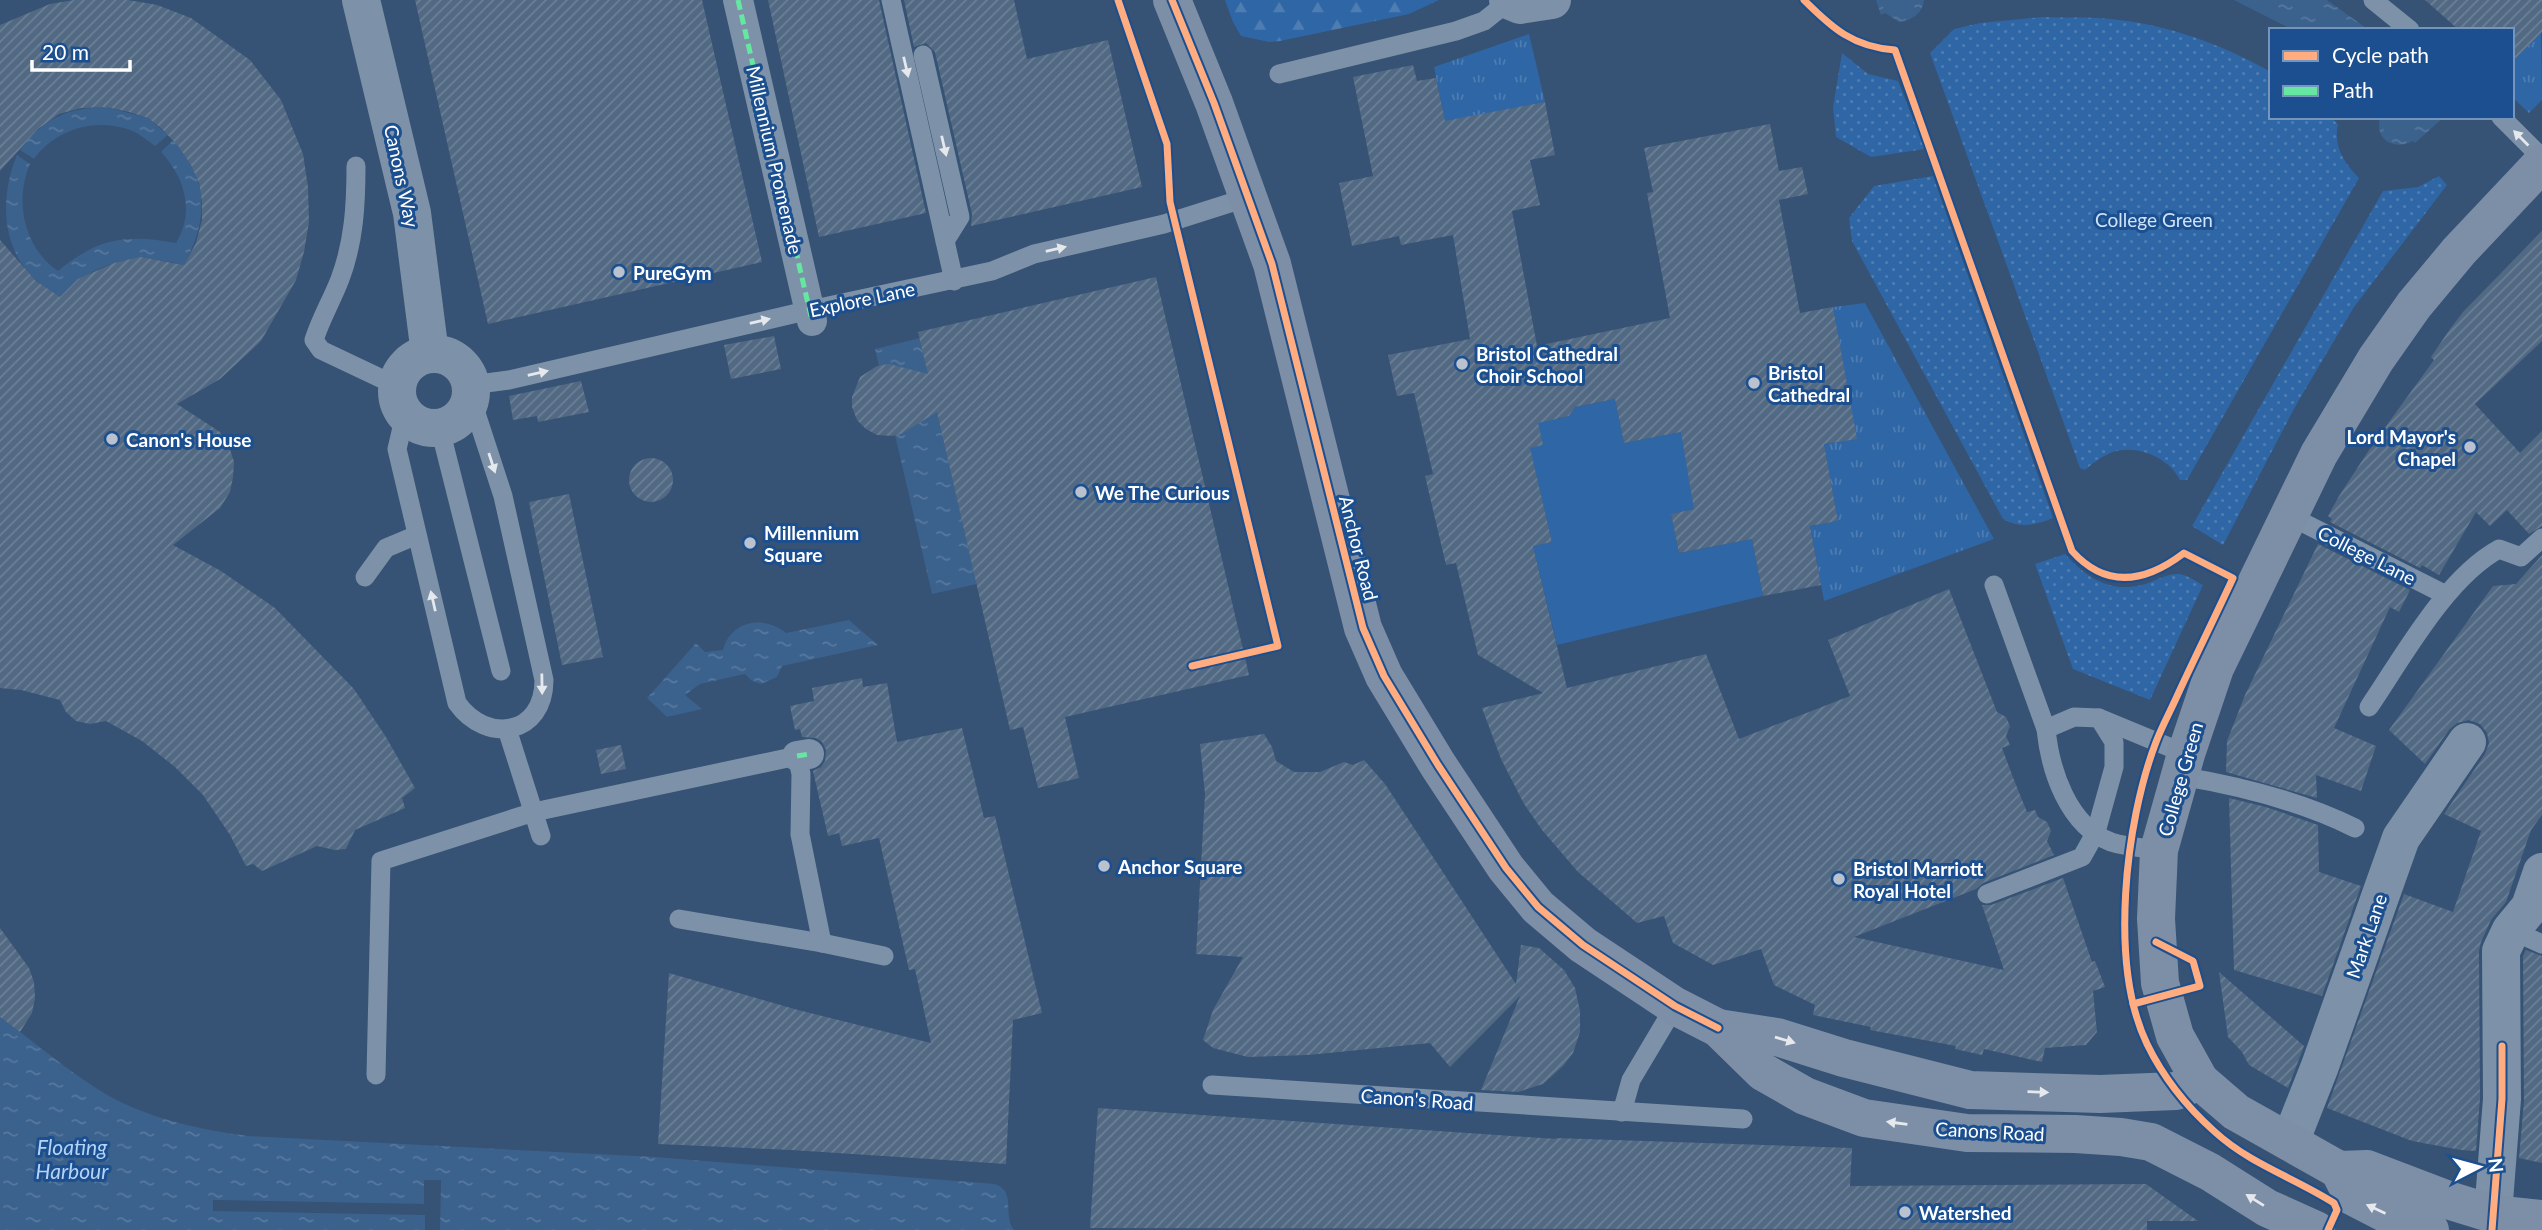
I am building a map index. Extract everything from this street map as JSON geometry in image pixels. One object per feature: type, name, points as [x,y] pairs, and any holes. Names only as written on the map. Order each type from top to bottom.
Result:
[{"type":"main road","name":"Anchor Road","points":[[1172,0],[1249,197],[1272,264],[1363,628],[1384,676],[1498,857],[1538,907],[1583,944],[1675,1006]]},
{"type":"main road","name":"College Green","points":[[2339,1170],[2236,1112],[2200,1081],[2175,1035],[2160,983],[2156,930],[2159,850],[2215,668],[2319,454],[2357,389],[2414,305],[2465,244],[2541,165]]},
{"type":"main road","name":"Canons Road","points":[[1675,1006],[1718,1028],[1763,1072],[1805,1096],[1864,1118],[1967,1133],[2087,1135],[2151,1142],[2210,1172],[2267,1208],[2316,1230]]},
{"type":"main road","points":[[1718,1028],[1777,1037],[1844,1058],[1970,1090],[2100,1094],[2176,1091],[2200,1081]]},
{"type":"main road","points":[[2430,1230],[2385,1213],[2352,1196],[2339,1170],[2367,1169],[2451,1201],[2519,1217]]},
{"type":"street","name":"Canons Way","points":[[361,0],[411,213],[430,354]]},
{"type":"street","name":"Millennium Promenade","points":[[738,0],[811,315]]},
{"type":"street","points":[[1509,0],[1520,5],[1552,0]]},
{"type":"street","points":[[430,354],[455,360],[465,369],[471,391],[467,410],[458,420],[440,429],[415,424],[401,400],[401,374],[409,363],[430,354]]},
{"type":"street","name":"Mark Lane","points":[[2290,1142],[2320,1066],[2401,838],[2468,743]]},
{"type":"street","points":[[2519,1217],[2496,1165],[2502,1099],[2501,951],[2526,937],[2530,907],[2542,872]]},
{"type":"lane","points":[[891,0],[954,281]]},
{"type":"lane","points":[[1279,74],[1456,31],[1485,21],[1509,0]]},
{"type":"lane","points":[[2373,0],[2408,28]]},
{"type":"lane","points":[[923,55],[960,217],[945,241]]},
{"type":"lane","points":[[2503,119],[2541,165]]},
{"type":"lane","points":[[356,166],[356,201],[351,246],[340,281],[320,320],[314,340],[321,350],[401,400],[397,449],[457,703],[467,716],[478,724],[493,729],[507,729],[532,716],[541,703],[544,680],[503,496],[471,391]]},
{"type":"lane","name":"Explore Lane","points":[[471,391],[509,380],[811,315],[954,281],[992,271],[1034,254],[1164,224],[1249,197]]},
{"type":"lane","points":[[440,429],[501,671]]},
{"type":"lane","name":"College Lane","points":[[2288,515],[2446,595]]},
{"type":"lane","points":[[365,577],[386,548],[417,535]]},
{"type":"lane","points":[[2369,706],[2446,595],[2486,556],[2499,549],[2521,557],[2542,538]]},
{"type":"lane","points":[[1994,585],[2046,729],[2048,750],[2067,802],[2084,825],[2109,841],[2159,850]]},
{"type":"lane","points":[[2046,729],[2074,717],[2099,718],[2183,765],[2234,785],[2330,816],[2355,828]]},
{"type":"lane","points":[[1987,894],[2082,857],[2096,832],[2114,767],[2114,742],[2099,718]]},
{"type":"lane","points":[[507,729],[541,836]]},
{"type":"lane","points":[[376,1075],[381,861],[534,812],[803,755],[800,834],[822,943]]},
{"type":"lane","points":[[679,919],[884,956]]},
{"type":"lane","points":[[1622,1112],[1632,1080],[1675,1006]]},
{"type":"lane","name":"Canon's Road","points":[[1212,1085],[1742,1119]]},
{"type":"green space","points":[[1225,0],[1439,0],[1409,14],[1269,42],[1241,36]]},
{"type":"green space","name":"College Green","points":[[2043,17],[2097,18],[2165,28],[2230,51],[2269,71],[2269,119],[2332,119],[2338,124],[2338,147],[2359,178],[2187,480],[2180,480],[2160,459],[2141,451],[2113,452],[2085,470],[2080,468],[1930,53],[1954,29],[1980,23]]},
{"type":"green space","points":[[2541,33],[2542,100],[2529,113],[2514,99],[2514,60]]},
{"type":"green space","points":[[1529,34],[1545,102],[1445,122],[1434,67]]},
{"type":"green space","points":[[1842,53],[1868,74],[1898,81],[1925,149],[1871,157],[1836,137],[1833,107]]},
{"type":"green space","points":[[1933,176],[2053,518],[2040,523],[2022,525],[2003,519],[1852,241],[1849,218],[1874,186]]},
{"type":"green space","points":[[2439,176],[2447,185],[2354,307],[2296,405],[2223,545],[2192,526],[2383,191],[2418,187]]},
{"type":"green space","points":[[1865,303],[1994,539],[1824,601],[1810,526],[1838,521],[1824,444],[1856,438],[1833,307]]},
{"type":"green space","points":[[1615,399],[1624,443],[1701,428],[1694,509],[1671,514],[1679,553],[1752,539],[1763,596],[1557,645],[1533,546],[1552,542],[1533,462],[1519,451],[1536,416],[1550,413],[1557,419],[1569,416],[1575,407]]},
{"type":"green space","points":[[2065,554],[2081,570],[2109,585],[2130,587],[2178,574],[2203,585],[2150,700],[2073,669],[2035,564]]},
{"type":"water","points":[[1876,0],[1924,0],[1916,16],[1899,22],[1885,13],[1881,15]]},
{"type":"water","points":[[2234,0],[2327,0],[2366,28],[2289,28]]},
{"type":"water","points":[[106,107],[148,118],[168,135],[155,146],[127,129],[88,126],[64,134],[34,159],[20,150],[38,130],[57,117],[79,110]]},
{"type":"water","points":[[2380,119],[2442,119],[2415,143],[2413,141],[2399,145],[2383,137]]},
{"type":"water","points":[[173,140],[194,170],[201,201],[198,232],[184,265],[148,259],[117,262],[88,275],[60,297],[37,281],[16,254],[7,221],[8,187],[17,155],[30,164],[23,193],[25,223],[37,250],[58,271],[86,251],[113,241],[142,239],[176,243],[185,219],[185,195],[176,173],[161,152]]},
{"type":"water","points":[[920,338],[977,584],[932,594],[875,349]]},
{"type":"water","points":[[849,620],[878,645],[782,666],[777,677],[761,684],[752,681],[745,674],[700,684],[685,695],[702,709],[667,717],[647,698],[696,643],[705,652],[723,650],[733,632],[749,624],[768,624],[786,633]]},
{"type":"water","name":"Floating Harbour","points":[[0,1017],[109,1096],[142,1111],[195,1127],[248,1136],[655,1157],[995,1184],[1006,1192],[1009,1217],[1014,1230],[0,1230]]},
{"type":"pier","points":[[424,1180],[441,1180],[440,1230],[425,1230],[425,1215],[213,1211],[213,1200],[424,1204]]},
{"type":"building","name":"Canon's House","points":[[74,0],[128,0],[157,5],[191,18],[250,60],[281,100],[303,154],[309,222],[296,280],[261,341],[220,379],[177,404],[220,432],[229,446],[234,462],[230,492],[220,508],[173,545],[221,571],[275,608],[354,689],[386,737],[415,788],[402,798],[405,808],[355,830],[346,849],[335,850],[317,846],[262,871],[253,864],[246,866],[230,835],[203,795],[175,767],[142,741],[106,721],[90,724],[76,721],[66,712],[60,700],[21,690],[0,688],[0,240],[36,281],[60,297],[78,279],[114,263],[140,257],[184,265],[196,243],[202,220],[199,183],[179,147],[148,118],[129,112],[106,107],[81,108],[59,114],[38,129],[0,171],[0,25],[50,4]]},
{"type":"building","points":[[415,0],[702,0],[762,262],[488,324]]},
{"type":"building","points":[[768,0],[879,0],[926,213],[819,237]]},
{"type":"building","points":[[904,0],[1014,0],[1027,59],[1108,40],[1142,187],[971,226],[972,214],[935,52],[926,43],[914,47]]},
{"type":"building","points":[[2425,0],[2542,0],[2542,32],[2514,60],[2514,28],[2457,28]]},
{"type":"building","points":[[1413,65],[1417,81],[1436,78],[1445,121],[1545,102],[1555,155],[1530,160],[1540,205],[1512,211],[1537,346],[1670,318],[1647,193],[1653,192],[1644,148],[1770,124],[1779,171],[1802,167],[1808,194],[1779,200],[1800,313],[1833,307],[1857,439],[1824,444],[1838,521],[1810,526],[1821,585],[1763,596],[1752,539],[1679,553],[1671,514],[1694,509],[1681,432],[1624,443],[1615,399],[1575,407],[1569,416],[1538,423],[1543,445],[1530,448],[1552,542],[1533,546],[1567,688],[1706,654],[1739,739],[1850,696],[1828,640],[1949,589],[1997,712],[2006,717],[2010,726],[2006,736],[2010,745],[2002,748],[2014,780],[2027,812],[2035,810],[2038,817],[2047,822],[2051,831],[2047,841],[2054,855],[1854,937],[2004,970],[1982,905],[1991,905],[2063,878],[2092,962],[2095,961],[2105,987],[2093,991],[2097,1032],[2086,1045],[2045,1048],[2042,1062],[1984,1049],[1982,1055],[1955,1049],[1956,1046],[1870,1030],[1871,1027],[1813,1015],[1815,1005],[1774,985],[1761,949],[1713,965],[1673,943],[1664,916],[1637,923],[1578,872],[1524,804],[1501,759],[1482,708],[1543,693],[1478,655],[1456,563],[1446,565],[1425,476],[1433,474],[1414,393],[1397,396],[1388,355],[1470,339],[1453,235],[1401,245],[1399,236],[1352,246],[1339,183],[1373,176],[1353,77]]},
{"type":"building","points":[[2542,231],[2542,341],[2475,404],[2520,453],[2542,431],[2542,526],[2529,534],[2507,510],[2490,526],[2476,512],[2439,575],[2330,522],[2332,519],[2328,516],[2339,496],[2434,360],[2431,357],[2450,329],[2463,312]]},
{"type":"building","name":"We The Curious","points":[[1156,277],[1249,675],[1065,717],[1079,778],[1038,788],[1023,727],[1010,730],[937,412],[901,434],[877,435],[857,420],[852,407],[852,397],[860,377],[877,366],[889,364],[928,374],[918,332]]},
{"type":"building","points":[[774,336],[781,369],[731,379],[724,345]]},
{"type":"building","points":[[581,381],[589,412],[538,422],[537,416],[513,420],[509,396]]},
{"type":"building","points":[[651,458],[667,464],[673,480],[667,496],[651,502],[635,496],[629,480],[635,464]]},
{"type":"building","points":[[569,494],[603,657],[562,665],[529,502]]},
{"type":"building","points":[[2318,544],[2410,590],[2399,612],[2390,607],[2334,728],[2376,746],[2361,791],[2316,775],[2317,798],[2226,772],[2227,741],[2245,695]]},
{"type":"building","points":[[2542,555],[2542,815],[2531,830],[2506,902],[2491,920],[2481,942],[2480,1098],[2476,1151],[2461,1150],[2412,1141],[2327,1108],[2404,894],[2453,912],[2481,831],[2444,814],[2485,754],[2489,743],[2487,733],[2480,724],[2469,720],[2457,723],[2425,764],[2389,730],[2493,586],[2516,584]]},
{"type":"building","points":[[862,678],[863,687],[887,683],[897,742],[962,728],[984,818],[995,816],[1042,1013],[1013,1020],[1006,1164],[658,1144],[669,973],[798,1010],[931,1043],[915,969],[909,970],[879,838],[842,846],[839,833],[828,836],[813,771],[825,761],[826,750],[816,738],[802,737],[800,729],[795,730],[790,706],[814,701],[812,688]]},
{"type":"building","points":[[1264,734],[1276,761],[1294,772],[1320,772],[1344,762],[1353,765],[1364,760],[1385,784],[1516,984],[1521,945],[1539,948],[1564,970],[1575,988],[1580,1011],[1580,1032],[1573,1053],[1543,1084],[1518,1092],[1481,1090],[1520,996],[1450,1067],[1430,1043],[1308,1055],[1248,1057],[1213,1048],[1203,1040],[1213,1010],[1243,957],[1196,954],[1205,794],[1200,744]]},
{"type":"building","points":[[621,745],[626,769],[601,774],[596,750]]},
{"type":"building","points":[[2229,798],[2266,807],[2318,825],[2319,872],[2361,886],[2322,996],[2234,970]]},
{"type":"building","points":[[0,928],[29,968],[34,982],[32,1013],[20,1032],[0,1017]]},
{"type":"building","points":[[2526,950],[2542,956],[2542,1163],[2519,1158],[2524,1101],[2523,956]]},
{"type":"building","points":[[2219,972],[2304,1046],[2288,1088],[2249,1065],[2242,1052],[2228,1037]]},
{"type":"building","points":[[1098,1108],[1557,1139],[1555,1138],[1852,1148],[1850,1186],[2146,1184],[2198,1221],[2147,1221],[2147,1230],[1090,1228]]},
{"type":"marked path","points":[[738,0],[812,321]]},
{"type":"marked path","points":[[797,756],[809,754]]},
{"type":"cycle path","points":[[1118,0],[1167,144],[1170,202],[1278,646],[1192,666]]},
{"type":"cycle path","points":[[1172,0],[1214,103],[1272,264],[1363,628],[1384,676],[1438,765],[1506,868],[1538,907],[1583,945],[1675,1006],[1718,1028]]},
{"type":"cycle path","points":[[1804,0],[1844,34],[1867,45],[1895,50],[2072,551],[2099,572],[2113,576],[2127,578],[2141,575],[2170,563],[2184,553],[2233,578],[2161,730],[2145,775],[2136,812],[2126,894],[2128,975],[2135,1012],[2147,1044],[2177,1091],[2205,1123],[2243,1153],[2334,1203],[2337,1210],[2328,1230]]},
{"type":"cycle path","points":[[2133,1004],[2200,986],[2193,961],[2156,942]]},
{"type":"cycle path","points":[[2492,1230],[2502,1099],[2502,1046]]},
{"type":"place","name":"PureGym","points":[[619,272]]},
{"type":"place","name":"Bristol Cathedral Choir School","points":[[1462,364]]},
{"type":"place","name":"Bristol Cathedral","points":[[1754,383]]},
{"type":"place","name":"Canon's House","points":[[112,439]]},
{"type":"place","name":"Lord Mayor's Chapel","points":[[2470,447]]},
{"type":"place","name":"We The Curious","points":[[1081,492]]},
{"type":"place","name":"Millennium Square","points":[[750,543]]},
{"type":"place","name":"Anchor Square","points":[[1104,866]]},
{"type":"place","name":"Bristol Marriott Royal Hotel","points":[[1839,879]]},
{"type":"place","name":"Watershed","points":[[1905,1212]]}]
